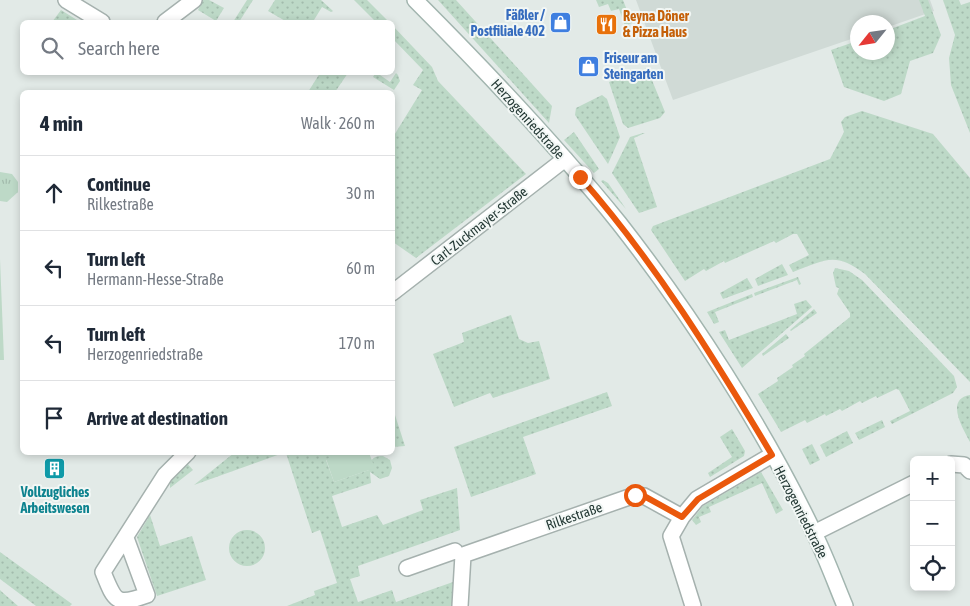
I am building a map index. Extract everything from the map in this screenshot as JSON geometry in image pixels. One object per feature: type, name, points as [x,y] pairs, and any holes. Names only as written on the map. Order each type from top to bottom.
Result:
[{"type":"street","points":[[66,0],[99,20]]},
{"type":"street","points":[[168,20],[194,0]]},
{"type":"street","name":"Herzogenriedstraße","points":[[415,0],[565,160],[620,225],[687,318],[772,455],[814,533],[846,606]]},
{"type":"street","name":"Carl-Zuckmayer-Straße","points":[[395,290],[565,160]]},
{"type":"street","points":[[126,538],[147,595],[126,602],[115,603],[103,572],[166,475],[185,455]]},
{"type":"street","points":[[693,606],[671,536],[682,517],[698,499],[772,455]]},
{"type":"street","points":[[955,464],[964,465],[970,470]]},
{"type":"street","points":[[814,533],[910,485]]},
{"type":"street","name":"Rilkestraße","points":[[407,568],[459,553],[635,495],[644,496],[682,517]]},
{"type":"street","points":[[459,553],[460,606]]},
{"type":"shaded area","points":[[636,0],[930,0],[934,11],[895,25],[895,15],[850,15],[850,39],[673,100]]},
{"type":"green space","points":[[203,0],[209,0],[224,8],[217,20],[198,10]]},
{"type":"green space","points":[[247,0],[253,0],[240,20],[234,20]]},
{"type":"green space","points":[[275,0],[321,0],[333,11],[331,12],[322,7],[314,20],[284,20],[268,11]]},
{"type":"green space","points":[[354,0],[367,0],[387,20],[374,20]]},
{"type":"green space","points":[[438,0],[456,0],[552,106],[549,123]]},
{"type":"green space","points":[[596,0],[623,0],[632,23],[625,26],[619,9],[611,11],[608,4],[599,7]]},
{"type":"green space","points":[[919,0],[928,0],[941,35],[933,53],[910,61],[901,94],[884,101],[844,87],[831,50],[850,43],[850,60],[895,60],[895,27],[925,16]]},
{"type":"green space","points":[[943,0],[959,0],[961,5],[970,2],[970,133],[951,85],[949,58],[955,35]]},
{"type":"green space","points":[[61,10],[77,20],[54,20]]},
{"type":"green space","points":[[395,28],[432,67],[438,81],[526,174],[416,258],[395,243],[395,134],[422,90],[413,85],[423,70],[395,41]]},
{"type":"green space","points":[[647,68],[665,112],[660,118],[628,128],[623,124],[609,82]]},
{"type":"green space","points":[[396,73],[400,81],[394,90],[373,77],[374,75],[380,75],[390,82]]},
{"type":"green space","points":[[319,75],[347,75],[336,90],[309,90]]},
{"type":"green space","points":[[602,95],[607,99],[620,137],[608,164],[575,115],[576,108]]},
{"type":"green space","points":[[862,111],[933,134],[970,178],[970,382],[865,274],[855,267],[846,262],[830,260],[822,261],[793,272],[789,265],[809,255],[797,234],[793,234],[776,243],[774,241],[725,263],[724,261],[706,271],[704,269],[685,281],[651,230],[653,226],[830,159],[844,132],[841,122],[845,117]]},
{"type":"green space","points":[[574,132],[599,169],[594,173],[564,140]]},
{"type":"green space","points":[[645,133],[634,138],[657,207],[639,213],[612,173],[630,137]]},
{"type":"green space","points":[[0,172],[12,174],[18,182],[18,192],[7,202],[0,201]]},
{"type":"green space","points":[[603,180],[608,183],[626,209],[601,181]]},
{"type":"green space","points":[[0,259],[4,360],[0,360]]},
{"type":"green space","points":[[782,264],[788,275],[758,286],[755,279]]},
{"type":"green space","points":[[835,268],[849,271],[862,280],[954,376],[957,387],[953,393],[892,424],[890,421],[910,411],[899,390],[896,389],[862,403],[860,401],[842,411],[840,409],[826,416],[825,414],[807,423],[805,420],[781,432],[758,394],[778,381],[777,378],[793,367],[792,365],[805,356],[804,354],[850,317],[850,313],[837,294],[839,288],[836,287],[833,273]]},
{"type":"green space","points":[[798,277],[801,284],[799,285],[797,280],[755,296],[754,293]]},
{"type":"green space","points":[[747,278],[753,288],[723,299],[720,293]]},
{"type":"green space","points":[[752,294],[753,297],[715,312],[719,322],[714,324],[707,312]]},
{"type":"green space","points":[[806,300],[812,307],[742,368],[719,332],[725,330],[729,340],[797,314],[794,304]]},
{"type":"green space","points":[[814,309],[817,313],[790,330]]},
{"type":"green space","points":[[511,315],[519,339],[528,343],[539,341],[550,379],[493,398],[490,393],[454,407],[433,354],[464,342],[462,333]]},
{"type":"green space","points":[[786,334],[789,338],[763,356],[762,354]]},
{"type":"green space","points":[[607,392],[612,406],[523,437],[536,474],[471,497],[454,447]]},
{"type":"green space","points":[[970,395],[970,442],[958,416],[957,408],[958,402],[962,398]]},
{"type":"green space","points":[[395,415],[405,446],[395,447]]},
{"type":"green space","points":[[882,420],[885,427],[859,440],[855,433]]},
{"type":"green space","points":[[732,429],[745,451],[744,456],[710,477],[708,473],[732,457],[720,437]]},
{"type":"green space","points":[[847,431],[853,443],[826,457],[820,445]]},
{"type":"green space","points":[[812,444],[820,460],[810,465],[802,449]]},
{"type":"green space","points":[[232,455],[277,455],[194,485]]},
{"type":"green space","points":[[287,455],[340,455],[326,460],[334,482],[369,470],[371,461],[374,458],[383,456],[390,460],[392,468],[389,476],[380,479],[370,472],[371,483],[332,496],[342,527],[377,515],[383,525],[423,510],[420,500],[457,488],[460,530],[358,566],[360,576],[350,579],[358,602],[392,590],[396,602],[453,582],[453,606],[287,606],[315,595],[314,591],[337,583],[320,530],[312,533]]},
{"type":"green space","points":[[337,455],[370,455],[375,468],[334,482],[326,459]]},
{"type":"green space","points":[[186,462],[193,470],[170,488],[170,474]]},
{"type":"green space","points":[[761,472],[783,510],[776,514],[762,483],[709,507],[711,512],[699,517],[701,522],[696,525],[692,520],[703,506]]},
{"type":"green space","points":[[150,515],[160,546],[192,536],[206,580],[157,596],[137,537]]},
{"type":"green space","points":[[247,530],[259,536],[265,548],[259,560],[247,566],[235,560],[229,548],[235,536]]},
{"type":"green space","points":[[0,552],[72,604],[70,606],[36,606],[0,579]]},
{"type":"green space","points":[[0,590],[2,592],[18,606],[0,606]]},
{"type":"place","name":"Fäßler / Postfiliale 402","points":[[561,23]]},
{"type":"place","name":"Reyna Döner & Pizza Haus","points":[[607,24]]},
{"type":"place","name":"Friseur am Steingarten","points":[[588,66]]},
{"type":"place","name":"Vollzugliches Arbeitswesen","points":[[55,469]]},
{"type":"route","points":[[580,177],[620,225],[701,338],[772,455],[698,499],[682,517],[644,496],[635,495]]}]
